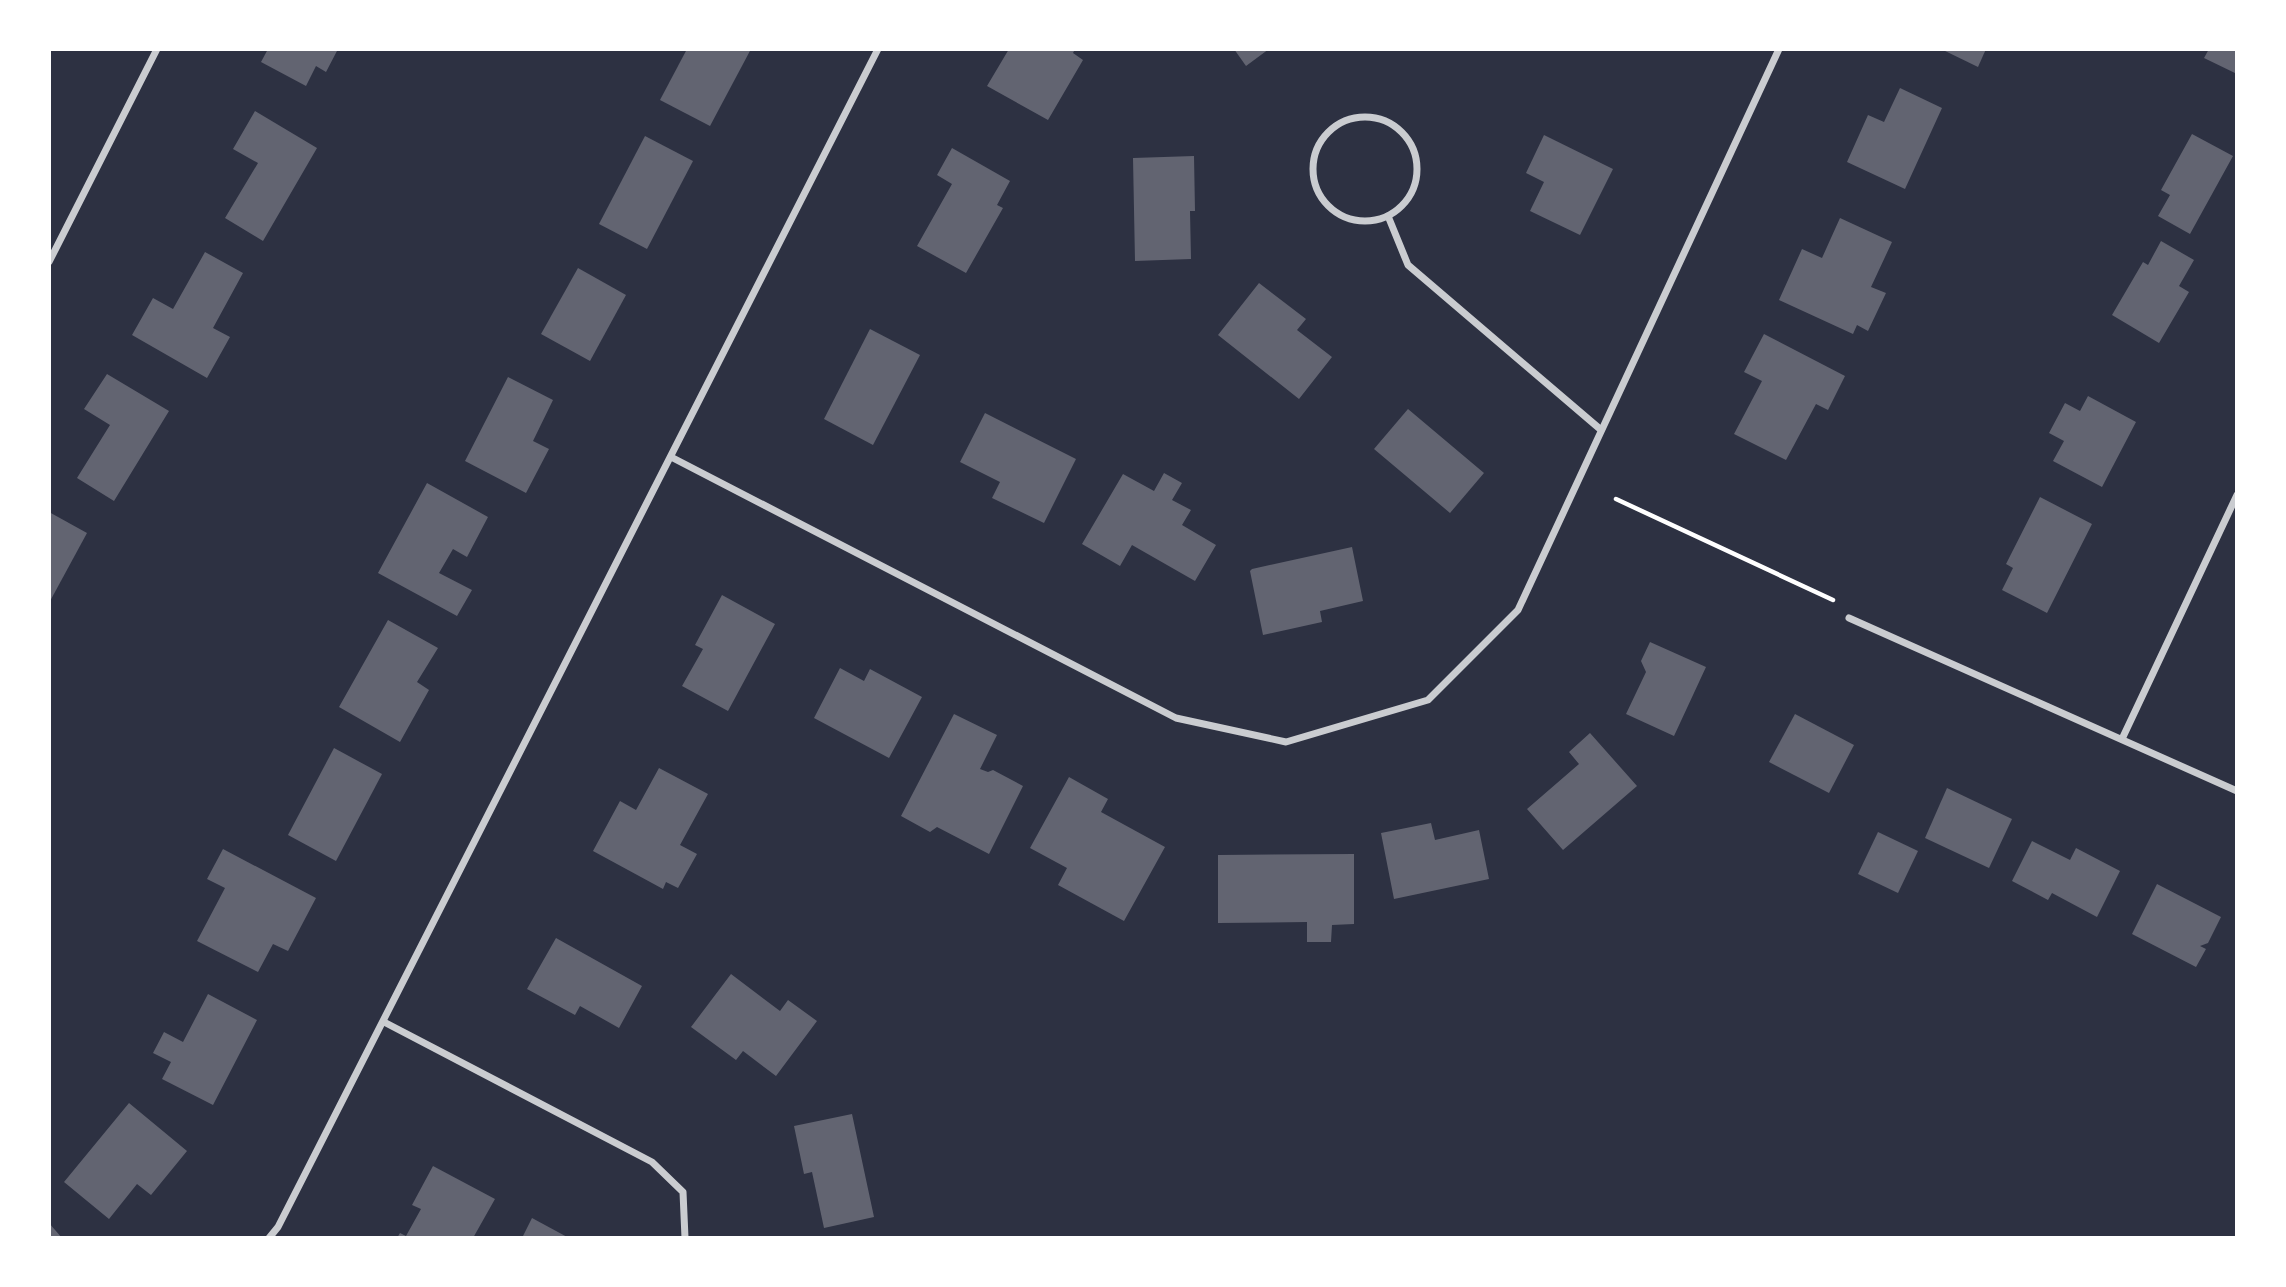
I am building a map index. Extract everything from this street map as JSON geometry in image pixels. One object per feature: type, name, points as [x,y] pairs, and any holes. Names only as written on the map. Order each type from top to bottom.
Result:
[{"type":"street","points":[[49,262],[157,49]]},
{"type":"street","points":[[269,1238],[278,1227],[384,1022],[878,49]]},
{"type":"street","points":[[671,457],[1176,718],[1286,742],[1428,700],[1518,610],[1779,49]]},
{"type":"street","points":[[1375,118],[1397,128],[1409,140],[1416,155],[1418,171],[1415,187],[1407,201],[1388,216],[1377,221],[1359,222],[1341,217],[1327,205],[1317,190],[1313,173],[1315,154],[1323,138],[1336,125],[1351,119],[1375,118]]},
{"type":"street","points":[[1388,216],[1408,265],[1601,429]]},
{"type":"street","points":[[2122,739],[2237,495]]},
{"type":"street","points":[[1849,618],[2237,791]]},
{"type":"street","points":[[384,1022],[652,1162],[683,1192],[685,1238]]},
{"type":"path","points":[[1616,499],[1838,602],[1849,618]]},
{"type":"building","points":[[268,49],[338,49],[326,72],[316,66],[306,86],[261,62]]},
{"type":"building","points":[[687,49],[751,49],[710,126],[660,100]]},
{"type":"building","points":[[1009,49],[1075,49],[1073,53],[1083,60],[1048,120],[987,86]]},
{"type":"building","points":[[1234,49],[1269,49],[1246,66]]},
{"type":"building","points":[[1941,49],[1986,49],[1978,67]]},
{"type":"building","points":[[2209,49],[2237,49],[2237,74],[2204,58]]},
{"type":"building","points":[[1900,88],[1942,108],[1905,189],[1847,162],[1868,115],[1884,122]]},
{"type":"building","points":[[255,111],[317,148],[263,241],[225,218],[258,163],[233,149]]},
{"type":"building","points":[[2192,134],[2233,156],[2190,234],[2158,216],[2170,195],[2161,190]]},
{"type":"building","points":[[1544,135],[1613,169],[1580,235],[1530,211],[1544,182],[1526,173]]},
{"type":"building","points":[[645,136],[693,161],[647,249],[599,224]]},
{"type":"building","points":[[952,148],[1010,181],[997,205],[1003,208],[966,273],[917,246],[952,184],[937,175]]},
{"type":"building","points":[[1194,156],[1195,211],[1190,211],[1191,259],[1135,261],[1133,158]]},
{"type":"building","points":[[1840,218],[1892,242],[1871,287],[1886,293],[1868,331],[1857,325],[1853,334],[1779,300],[1802,249],[1822,258]]},
{"type":"building","points":[[2161,241],[2194,260],[2179,286],[2189,292],[2159,343],[2112,315],[2143,262],[2148,265]]},
{"type":"building","points":[[205,252],[243,273],[213,328],[230,337],[207,378],[132,335],[153,298],[173,309]]},
{"type":"building","points":[[578,268],[626,295],[590,361],[541,334]]},
{"type":"building","points":[[1259,283],[1306,319],[1297,330],[1332,357],[1299,399],[1218,335]]},
{"type":"building","points":[[870,329],[920,355],[873,445],[824,419]]},
{"type":"building","points":[[1764,334],[1845,376],[1828,410],[1816,404],[1786,460],[1734,434],[1762,381],[1744,372]]},
{"type":"building","points":[[107,374],[169,411],[114,501],[77,478],[110,425],[84,409]]},
{"type":"building","points":[[508,377],[553,400],[533,441],[549,449],[526,493],[465,461]]},
{"type":"building","points":[[2088,396],[2136,422],[2102,487],[2053,461],[2064,441],[2049,433],[2065,403],[2080,411]]},
{"type":"building","points":[[1408,409],[1484,473],[1450,513],[1374,449]]},
{"type":"building","points":[[985,413],[1076,459],[1044,523],[992,498],[1000,482],[960,462]]},
{"type":"building","points":[[1164,473],[1182,483],[1172,500],[1191,510],[1182,525],[1216,545],[1195,581],[1132,545],[1120,566],[1082,544],[1123,474],[1154,491]]},
{"type":"building","points":[[427,483],[488,517],[467,557],[453,549],[439,573],[472,590],[457,616],[378,573]]},
{"type":"building","points":[[2040,497],[2092,524],[2047,613],[2002,590],[2013,568],[2006,564]]},
{"type":"building","points":[[49,512],[87,533],[49,603]]},
{"type":"building","points":[[1352,547],[1363,601],[1320,611],[1322,622],[1263,635],[1250,571],[1252,569]]},
{"type":"building","points":[[722,595],[775,624],[728,711],[682,686],[703,649],[695,645]]},
{"type":"building","points":[[388,620],[438,648],[417,682],[429,690],[400,742],[339,707]]},
{"type":"building","points":[[1650,642],[1706,667],[1674,736],[1626,714],[1646,672],[1641,661]]},
{"type":"building","points":[[840,668],[864,681],[870,669],[922,697],[889,758],[814,718]]},
{"type":"building","points":[[954,714],[997,735],[980,769],[988,772],[993,770],[1023,786],[989,854],[937,827],[930,832],[901,816]]},
{"type":"building","points":[[1795,714],[1854,745],[1829,793],[1769,762]]},
{"type":"building","points":[[1590,733],[1637,786],[1563,850],[1527,809],[1579,764],[1569,752]]},
{"type":"building","points":[[334,748],[382,774],[336,861],[288,835]]},
{"type":"building","points":[[659,768],[708,794],[680,845],[697,854],[678,888],[666,882],[663,889],[593,851],[620,801],[636,810]]},
{"type":"building","points":[[1069,777],[1108,799],[1101,812],[1165,847],[1124,921],[1058,885],[1067,868],[1030,848]]},
{"type":"building","points":[[1947,788],[2012,819],[1989,868],[1925,838]]},
{"type":"building","points":[[1431,823],[1435,840],[1479,830],[1489,879],[1394,899],[1381,833]]},
{"type":"building","points":[[1878,832],[1918,851],[1898,893],[1858,874]]},
{"type":"building","points":[[2032,841],[2070,860],[2076,848],[2120,871],[2097,917],[2052,893],[2048,900],[2012,881]]},
{"type":"building","points":[[223,849],[316,898],[288,951],[273,944],[258,972],[197,941],[225,888],[207,879]]},
{"type":"building","points":[[1354,854],[1354,924],[1332,925],[1331,942],[1307,942],[1307,922],[1218,923],[1218,855]]},
{"type":"building","points":[[2157,884],[2221,917],[2208,943],[2200,946],[2206,949],[2196,967],[2132,934]]},
{"type":"building","points":[[556,938],[642,986],[619,1028],[580,1006],[575,1015],[527,989]]},
{"type":"building","points":[[731,974],[780,1011],[788,1000],[817,1021],[776,1076],[743,1051],[736,1060],[691,1027]]},
{"type":"building","points":[[208,994],[257,1020],[213,1105],[162,1079],[171,1062],[153,1053],[164,1032],[183,1042]]},
{"type":"building","points":[[129,1103],[187,1151],[151,1195],[137,1184],[109,1219],[64,1182]]},
{"type":"building","points":[[852,1114],[874,1217],[824,1228],[812,1172],[804,1174],[794,1126]]},
{"type":"building","points":[[433,1166],[495,1199],[473,1238],[397,1238],[400,1233],[406,1236],[421,1209],[412,1205]]},
{"type":"building","points":[[532,1218],[569,1238],[522,1238]]},
{"type":"building","points":[[49,1223],[62,1238],[49,1238]]}]
